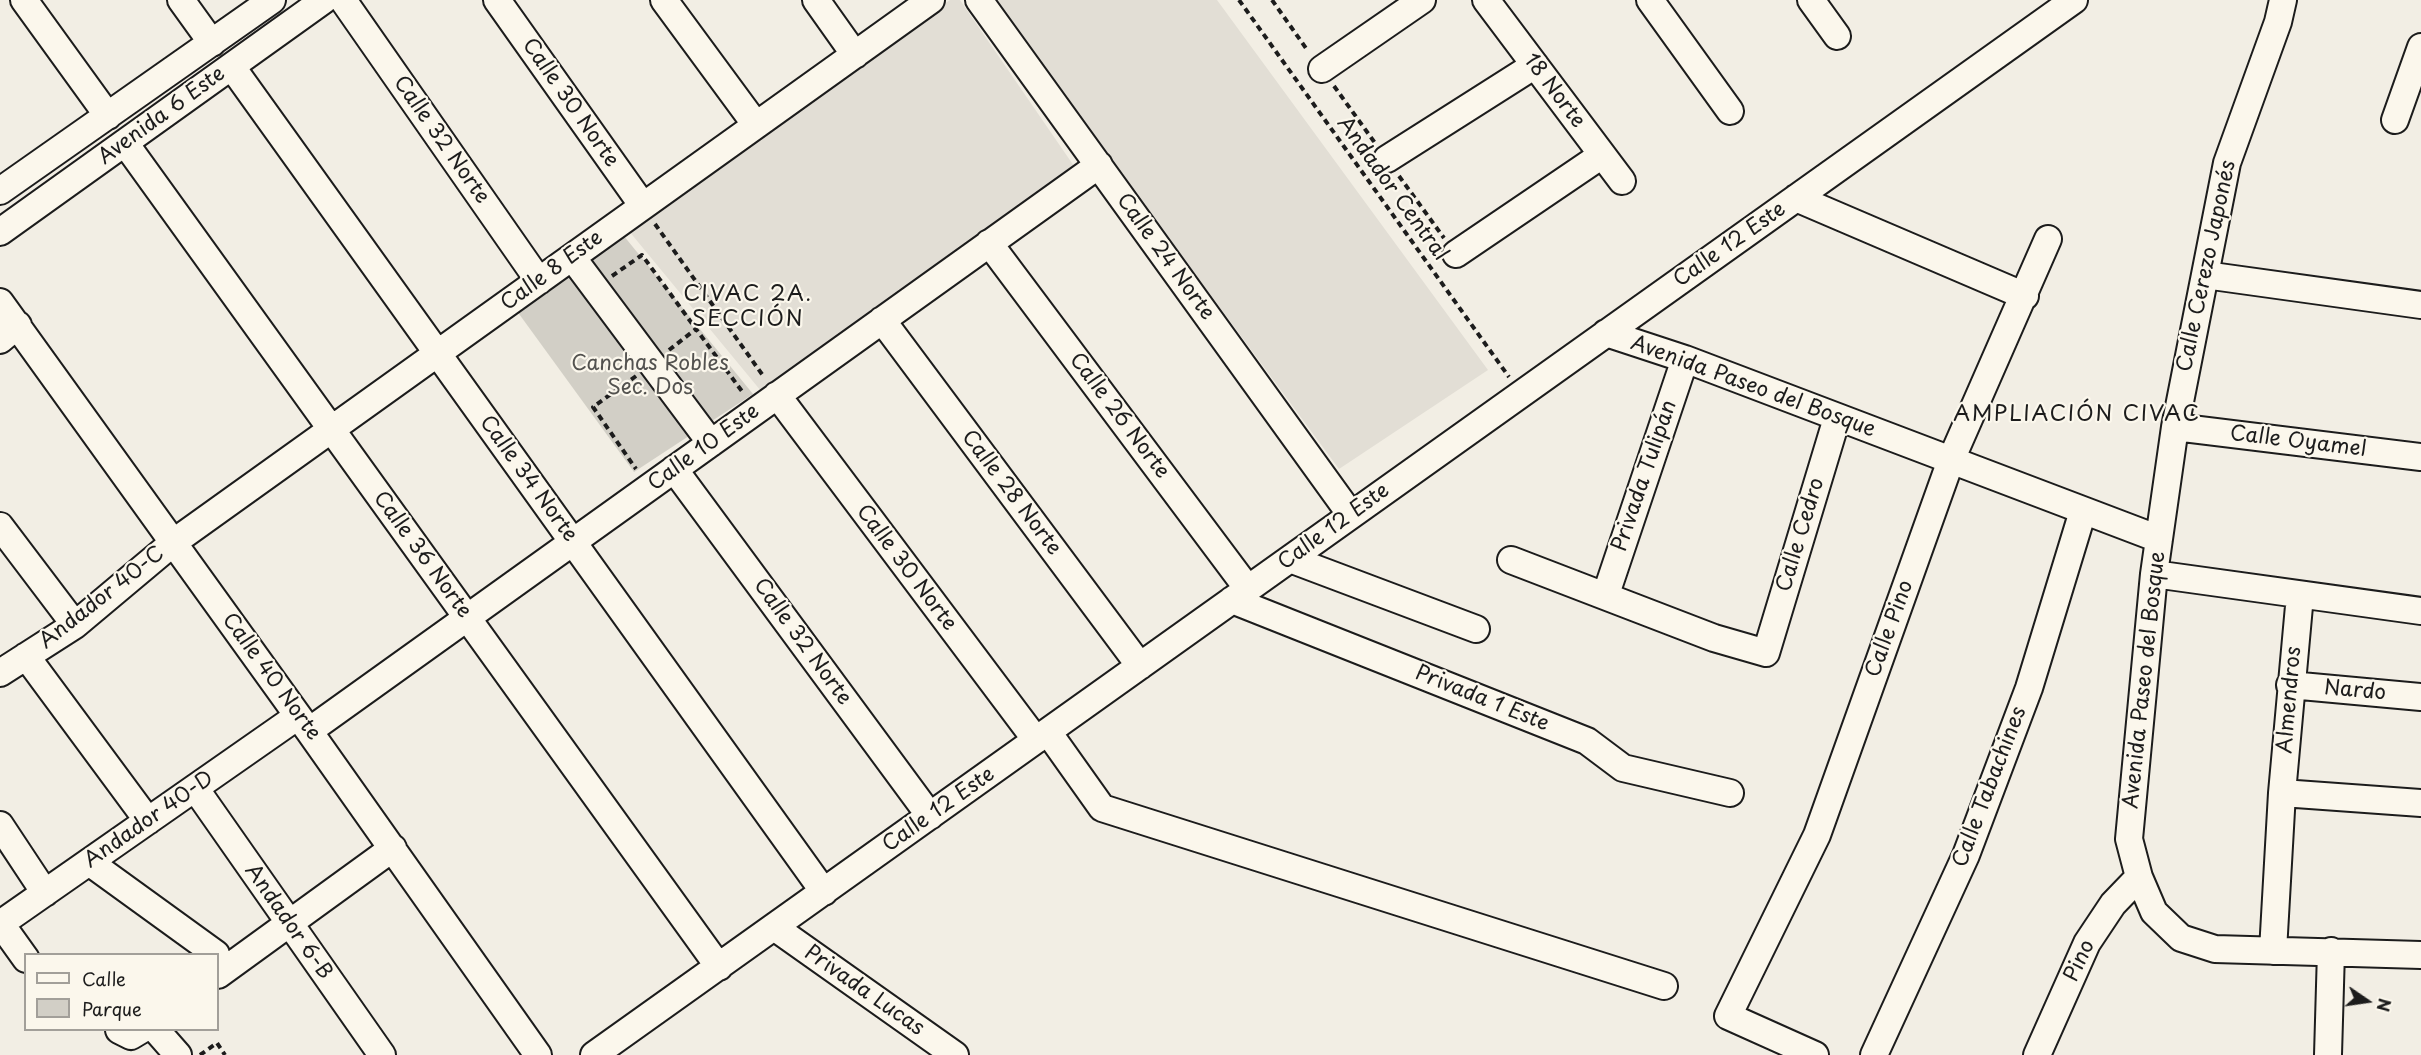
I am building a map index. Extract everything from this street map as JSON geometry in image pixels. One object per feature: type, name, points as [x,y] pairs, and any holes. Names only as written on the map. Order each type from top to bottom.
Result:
[{"type":"street","points":[[24,0],[108,116]]},
{"type":"street","points":[[181,0],[212,43]]},
{"type":"street","name":"Avenida 6 Este","points":[[1,189],[272,0]]},
{"type":"street","name":"Avenida 6 Este","points":[[0,232],[324,0]]},
{"type":"street","name":"Calle 32 Norte","points":[[343,0],[539,281]]},
{"type":"street","name":"Calle 30 Norte","points":[[497,0],[643,206]]},
{"type":"street","points":[[664,0],[756,125]]},
{"type":"street","points":[[816,0],[855,54]]},
{"type":"street","name":"Calle 8 Este","points":[[174,542],[931,0]]},
{"type":"street","name":"Calle 24 Norte","points":[[979,0],[1351,515]]},
{"type":"street","points":[[1322,69],[1422,0]]},
{"type":"street","name":"18 Norte","points":[[1486,0],[1622,181]]},
{"type":"street","points":[[1650,0],[1730,111]]},
{"type":"street","points":[[1811,0],[1837,36]]},
{"type":"street","name":"Calle 12 Este","points":[[594,1055],[2074,0]]},
{"type":"street","name":"Calle Cerezo Japonés","points":[[2159,539],[2175,427],[2227,163],[2278,22],[2283,0]]},
{"type":"street","points":[[2395,120],[2421,47]]},
{"type":"street","points":[[1387,159],[1535,65]]},
{"type":"street","name":"Calle 34 Norte","points":[[232,67],[824,892]]},
{"type":"street","name":"Calle 36 Norte","points":[[125,143],[719,967]]},
{"type":"street","points":[[1456,254],[1602,155]]},
{"type":"street","name":"Calle 10 Este","points":[[304,723],[467,617],[1099,165]]},
{"type":"street","points":[[1796,198],[2025,296]]},
{"type":"street","name":"Calle Pino","points":[[1815,1055],[1728,1016],[1817,836],[1951,460],[2048,240]]},
{"type":"street","name":"Calle 26 Norte","points":[[989,243],[1240,594]]},
{"type":"street","points":[[572,257],[711,443]]},
{"type":"street","points":[[2205,275],[2421,305]]},
{"type":"street","name":"Calle 40 Norte","points":[[0,302],[9,333],[174,542],[538,1055]]},
{"type":"street","name":"Calle 28 Norte","points":[[882,320],[1140,666]]},
{"type":"street","name":"Avenida Paseo del Bosque","points":[[1606,333],[1685,359],[2159,539],[2129,839],[2139,877],[2154,912],[2181,938],[2215,948],[2421,955]]},
{"type":"street","name":"Privada Tulipán","points":[[1606,594],[1685,359]]},
{"type":"street","name":"Calle 30 Norte","points":[[777,395],[1042,736],[1102,808],[1664,986]]},
{"type":"street","name":"Calle Cedro","points":[[1606,594],[1714,638],[1766,653],[1837,418]]},
{"type":"street","name":"Calle Oyamel","points":[[2175,427],[2421,458]]},
{"type":"street","name":"Calle 32 Norte","points":[[674,469],[930,816]]},
{"type":"street","name":"Calle Tabachines","points":[[1874,1055],[1966,855],[2028,688],[2084,511]]},
{"type":"street","points":[[0,526],[75,625]]},
{"type":"street","name":"Andador 40-C","points":[[0,673],[75,625],[174,542]]},
{"type":"street","points":[[1290,559],[1476,629]]},
{"type":"street","points":[[1512,560],[1606,594]]},
{"type":"street","points":[[2154,574],[2421,611]]},
{"type":"street","name":"Privada 1 Este","points":[[1240,594],[1587,741],[1623,768],[1730,793]]},
{"type":"street","name":"Almendros","points":[[2273,951],[2290,685],[2300,595]]},
{"type":"street","points":[[27,656],[148,821]]},
{"type":"street","name":"Nardo","points":[[2290,685],[2421,697]]},
{"type":"street","name":"Andador 40-D","points":[[0,924],[195,788],[304,723]]},
{"type":"street","name":"Andador 6-B","points":[[195,788],[382,1055]]},
{"type":"street","points":[[2282,793],[2421,803]]},
{"type":"street","points":[[0,825],[45,893]]},
{"type":"street","points":[[220,963],[289,923],[393,848]]},
{"type":"street","points":[[89,862],[207,953]]},
{"type":"street","name":"Pino","points":[[2037,1055],[2087,942],[2113,904],[2139,877]]},
{"type":"street","points":[[0,924],[24,956]]},
{"type":"street","name":"Privada Lucas","points":[[774,927],[955,1055]]},
{"type":"street","points":[[2328,1055],[2331,951]]},
{"type":"street","points":[[158,1031],[178,1055]]},
{"type":"path","name":"Andador Central","points":[[1239,0],[1507,375],[1525,391]]},
{"type":"path","name":"Andador Central","points":[[1272,0],[1456,254]]},
{"type":"path","points":[[643,206],[777,395]]},
{"type":"path","points":[[606,280],[642,255],[749,401]]},
{"type":"path","points":[[663,356],[696,329]]},
{"type":"path","points":[[593,407],[638,471]]},
{"type":"path","points":[[199,1055],[217,1043],[225,1055]]},
{"type":"shaded area","points":[[950,0],[960,0],[1076,169],[761,391],[624,225]]},
{"type":"shaded area","points":[[993,0],[1217,0],[1488,370],[1339,469]]},
{"type":"green space","name":"Canchas Robles Sec. Dos","points":[[619,230],[753,394],[634,472],[514,307]]},
{"type":"district","name":"CIVAC 2A. SECCIÓN","points":[[748,308]]},
{"type":"district","name":"AMPLIACIÓN CIVAC","points":[[2077,415]]}]
